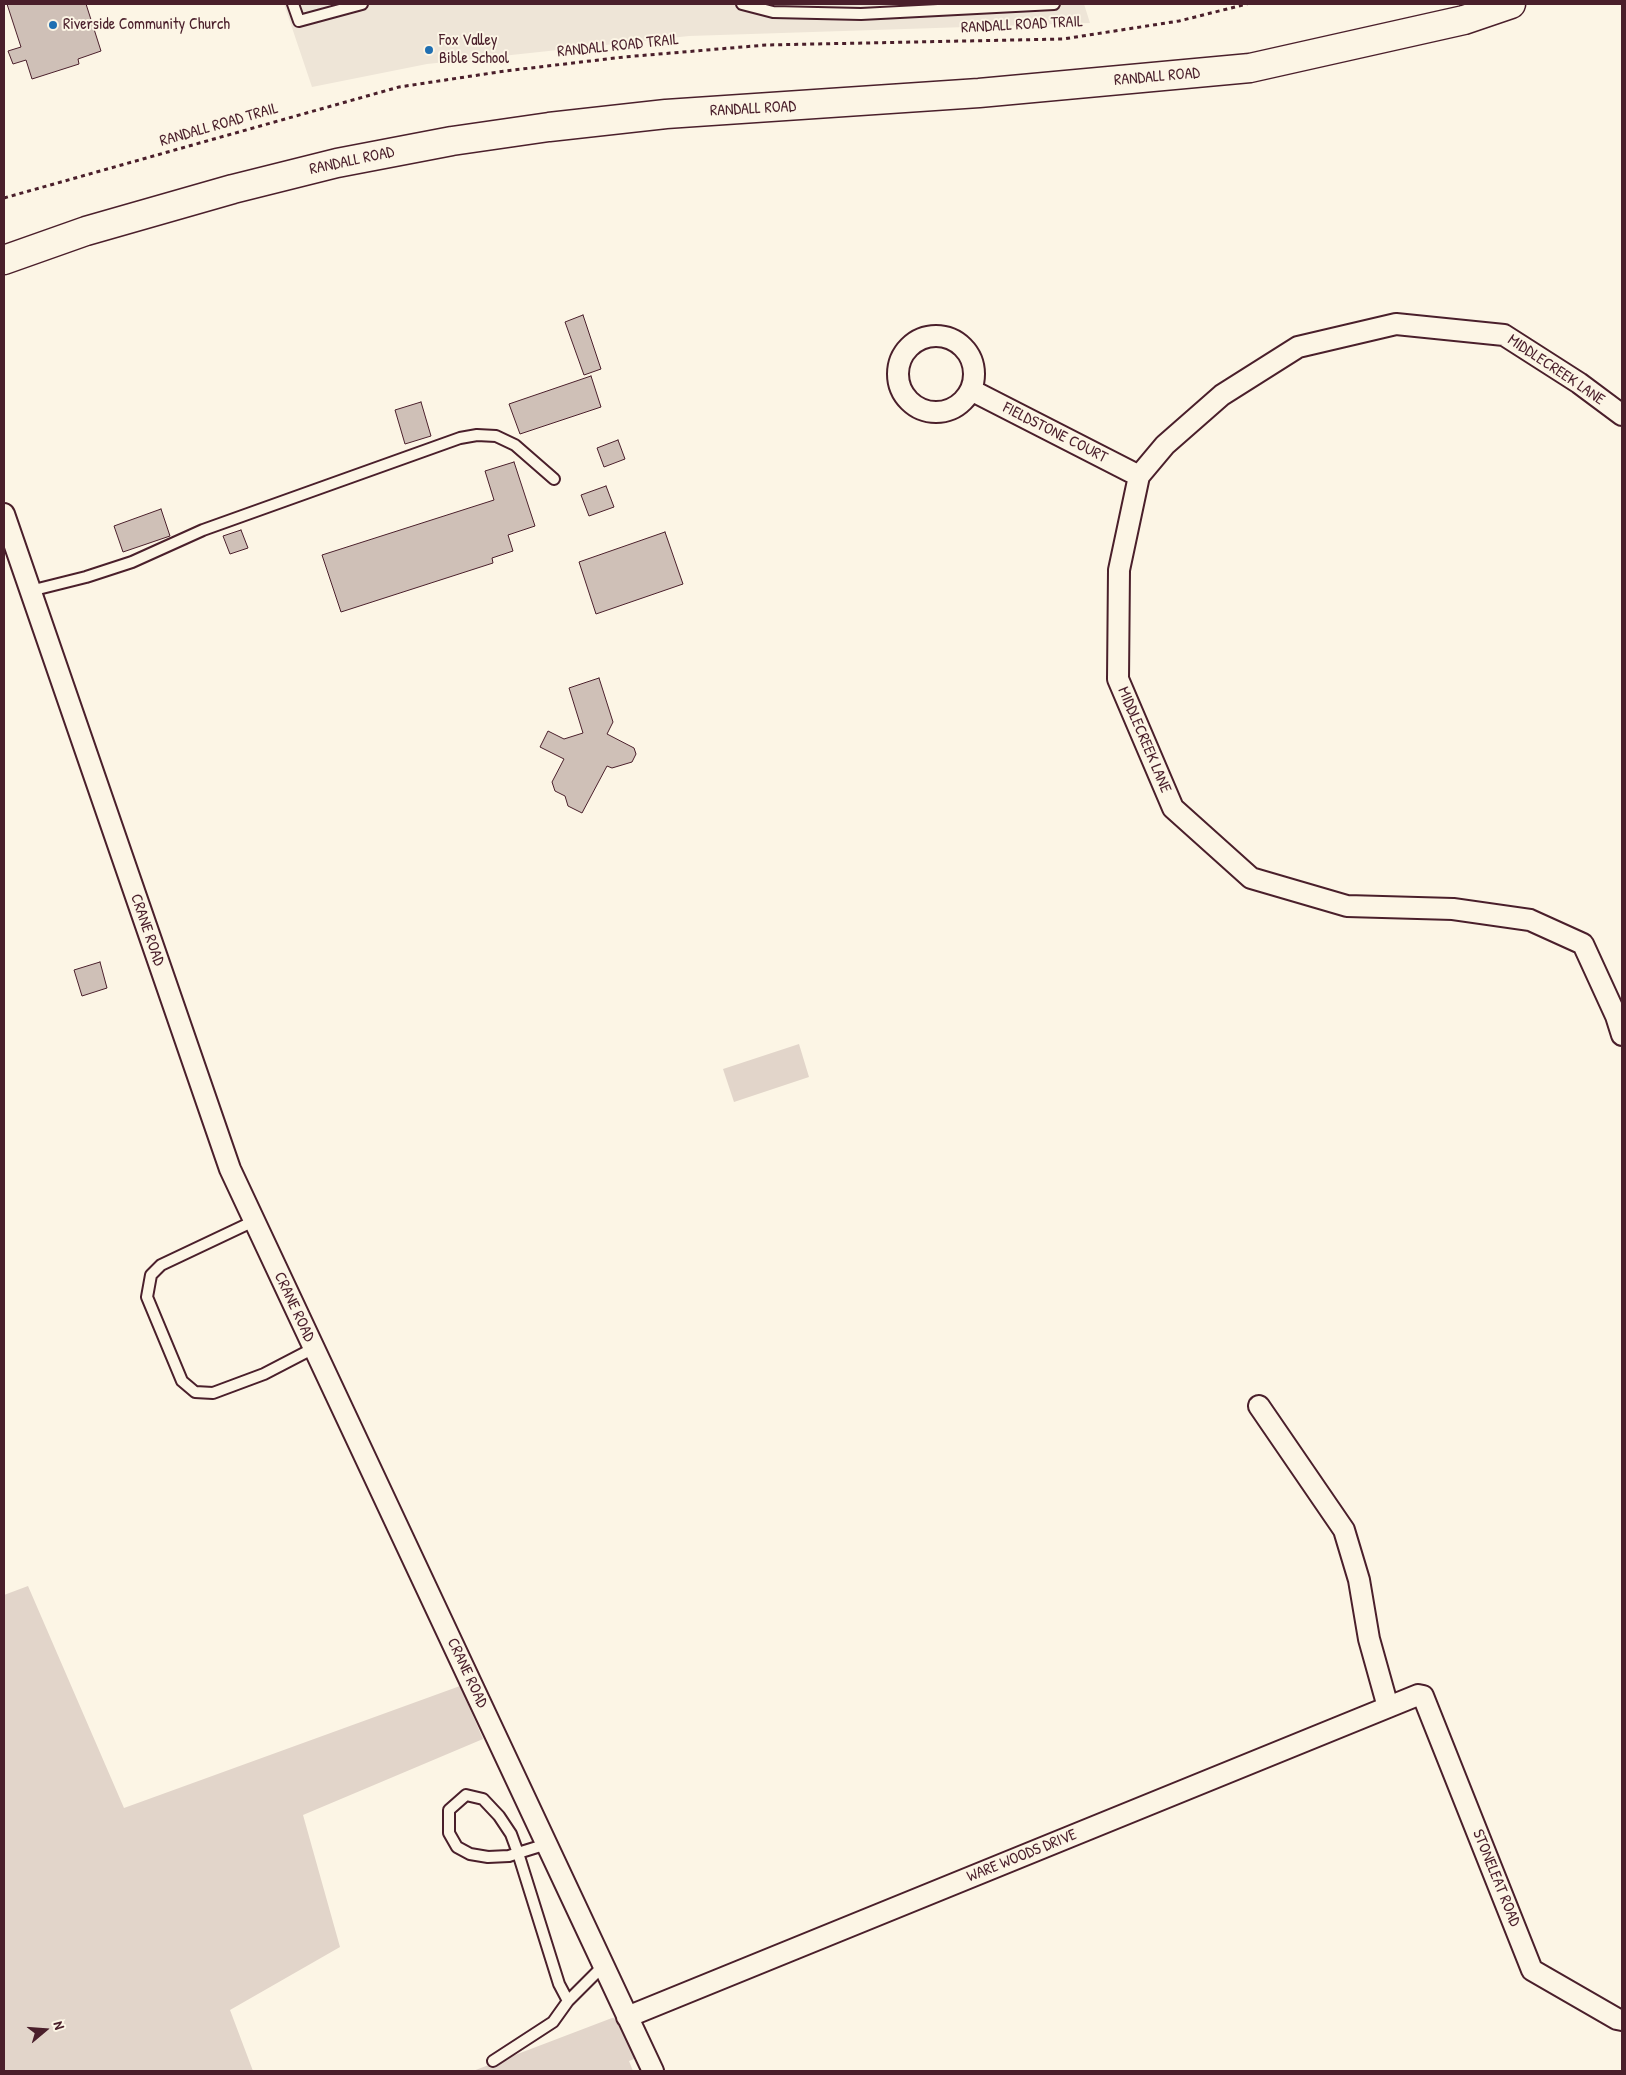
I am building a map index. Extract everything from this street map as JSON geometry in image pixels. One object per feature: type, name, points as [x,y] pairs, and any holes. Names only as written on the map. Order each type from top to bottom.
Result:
[{"type":"main road","name":"RANDALL ROAD","points":[[4,260],[86,230],[233,189],[337,163],[452,141],[550,127],[666,114],[979,93],[1250,68],[1464,20],[1511,4]]},
{"type":"street","name":"MIDDLECREEK LANE","points":[[1622,414],[1504,335],[1396,324],[1298,347],[1222,394],[1165,445],[1139,476],[1119,570],[1118,680],[1173,808],[1251,878],[1347,906],[1453,909],[1530,920],[1583,944],[1616,1016],[1622,1035]]},
{"type":"street","name":"FIELDSTONE COURT","points":[[971,390],[1139,476]]},
{"type":"street","name":"CRANE ROAD","points":[[4,514],[230,1169],[653,2071]]},
{"type":"street","points":[[1259,1406],[1344,1530],[1359,1580],[1369,1639],[1388,1707]]},
{"type":"street","name":"WARE WOODS DRIVE","points":[[627,2017],[1418,1695]]},
{"type":"street","name":"STONELEAT ROAD","points":[[1418,1695],[1424,1696],[1532,1970],[1617,2019],[1622,2020]]},
{"type":"lane","points":[[293,4],[299,21],[362,4]]},
{"type":"lane","points":[[742,4],[773,12],[861,14],[1054,4]]},
{"type":"lane","points":[[30,591],[86,577],[132,562],[210,528],[460,438],[477,435],[496,436],[515,445],[554,479]]},
{"type":"lane","points":[[254,1221],[161,1265],[151,1275],[147,1297],[182,1381],[195,1392],[213,1393],[264,1374],[314,1348]]},
{"type":"lane","points":[[547,1844],[518,1853],[509,1856],[488,1857],[470,1854],[457,1847],[449,1833],[449,1810],[466,1796],[483,1799],[499,1816],[511,1834],[518,1853],[559,1984],[568,2001]]},
{"type":"lane","points":[[494,2061],[553,2022],[568,2001],[603,1966]]},
{"type":"path","name":"RANDALL ROAD TRAIL","points":[[4,198],[399,87],[504,71],[624,57],[766,45],[1063,39],[1179,21],[1247,4]]},
{"type":"shaded area","name":"Fox Valley Bible School","points":[[284,4],[1084,4],[1090,23],[689,36],[427,64],[312,87]]},
{"type":"shaded area","points":[[799,1044],[809,1077],[734,1102],[723,1069]]},
{"type":"shaded area","points":[[28,1586],[124,1808],[460,1686],[483,1739],[303,1815],[340,1947],[230,2010],[253,2071],[4,2071],[4,1595]]},
{"type":"shaded area","points":[[621,2017],[639,2057],[629,2061],[633,2071],[473,2071],[612,2018]]},
{"type":"building","name":"Riverside Community Church","points":[[7,4],[86,4],[101,51],[78,59],[79,64],[32,79],[26,60],[13,64],[8,51],[21,47]]},
{"type":"building","points":[[583,315],[601,369],[584,375],[565,322]]},
{"type":"building","points":[[591,376],[601,407],[520,434],[509,404]]},
{"type":"building","points":[[421,402],[431,436],[405,444],[395,410]]},
{"type":"building","points":[[618,440],[625,459],[604,467],[597,448]]},
{"type":"building","points":[[514,462],[535,526],[508,535],[513,551],[492,558],[493,563],[341,612],[322,555],[494,500],[485,471]]},
{"type":"building","points":[[606,486],[614,507],[589,516],[581,495]]},
{"type":"building","points":[[161,509],[170,536],[123,552],[114,526]]},
{"type":"building","points":[[241,530],[248,548],[230,554],[223,536]]},
{"type":"building","points":[[665,532],[683,584],[596,614],[579,562]]},
{"type":"building","points":[[599,678],[613,722],[607,734],[634,748],[636,754],[632,762],[612,768],[607,766],[582,813],[568,806],[565,796],[555,791],[552,782],[564,759],[540,747],[548,731],[564,739],[583,733],[569,688]]},
{"type":"building","points":[[100,962],[107,988],[82,996],[74,970]]},
{"type":"place","name":"Riverside Community Church","points":[[53,25]]},
{"type":"place","name":"Fox Valley Bible School","points":[[429,50]]}]
